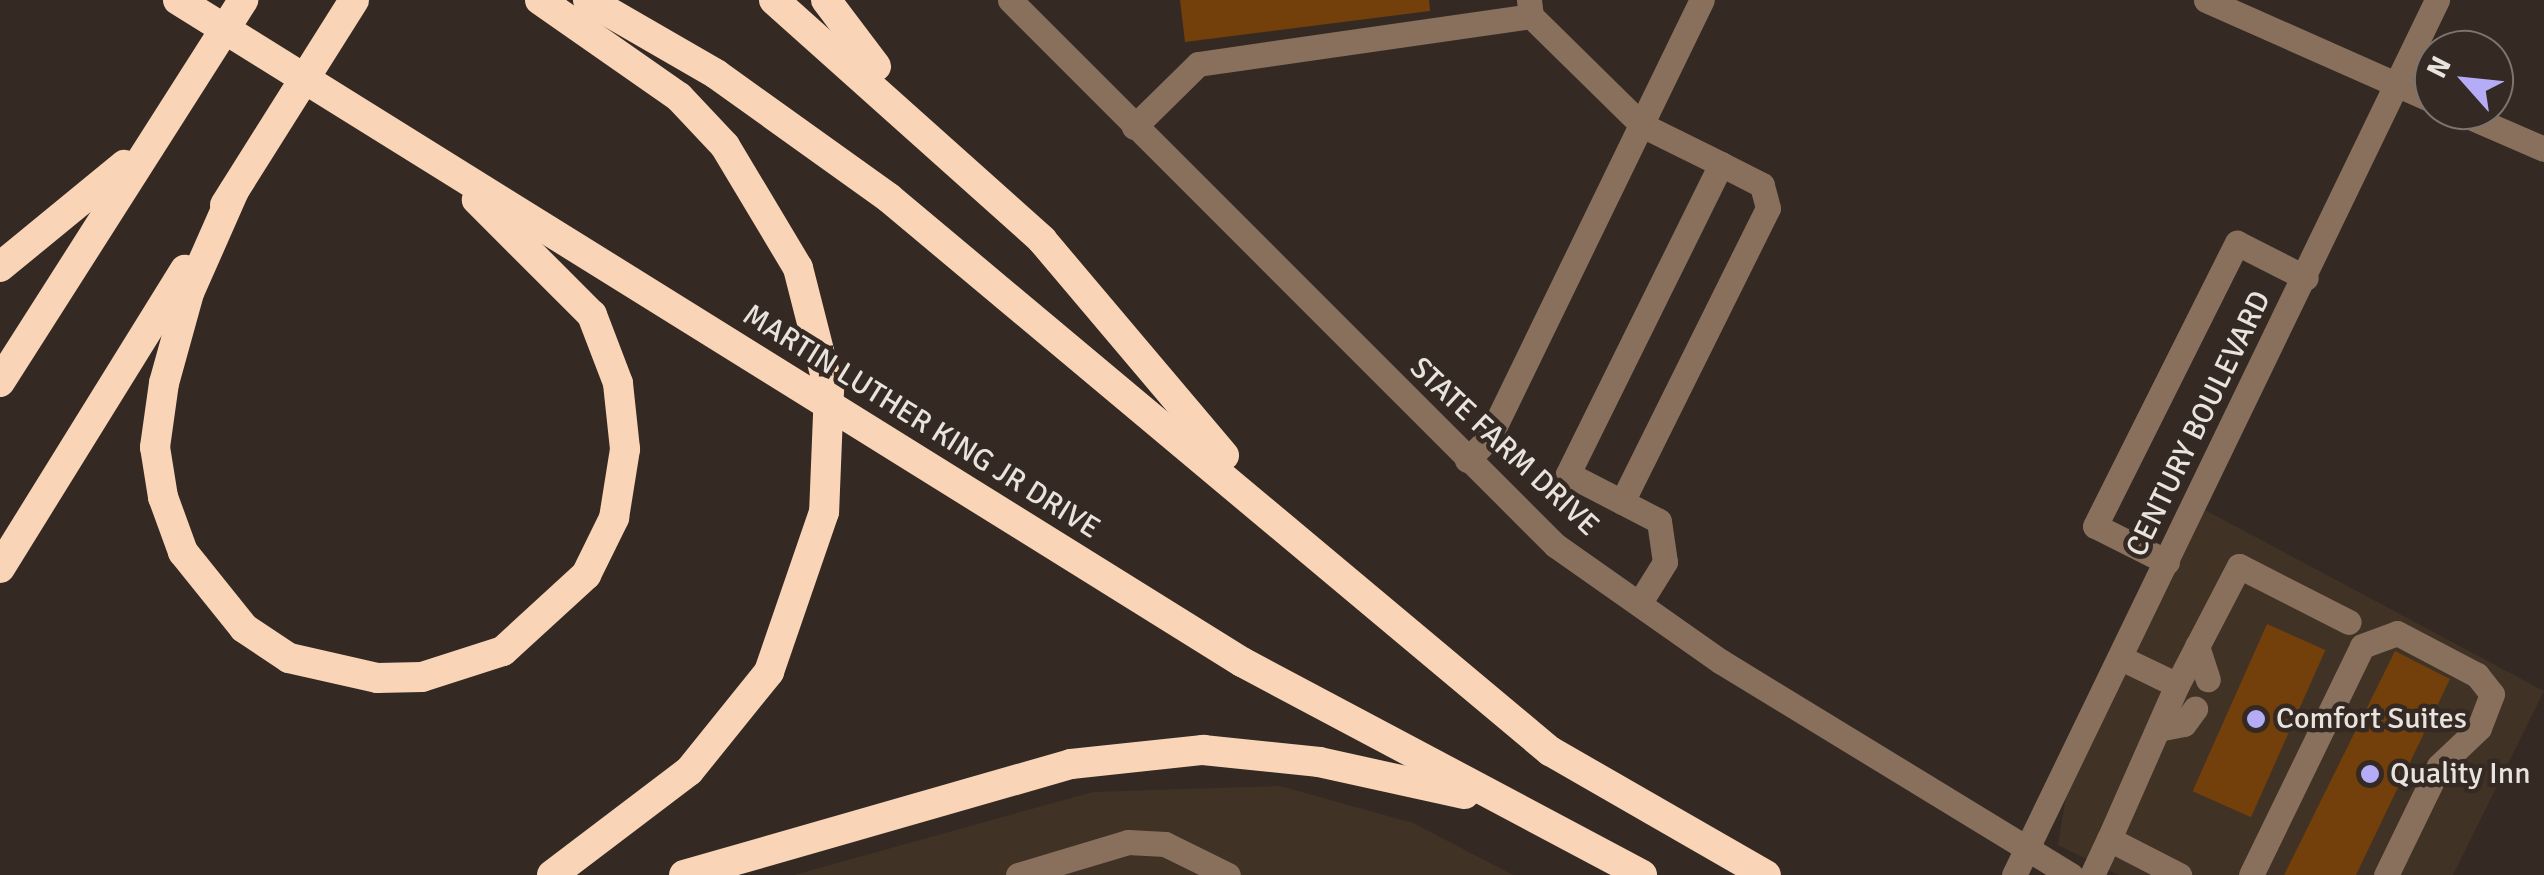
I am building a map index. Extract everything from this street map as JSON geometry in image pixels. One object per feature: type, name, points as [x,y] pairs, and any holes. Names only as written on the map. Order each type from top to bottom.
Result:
[{"type":"highway","name":"MARTIN LUTHER KING JR DRIVE","points":[[178,0],[1242,662],[1642,875]]},
{"type":"highway","points":[[0,382],[244,0]]},
{"type":"highway","points":[[0,568],[354,0]]},
{"type":"highway","points":[[540,0],[680,97],[725,146],[798,268],[829,390],[830,477],[798,604],[737,720],[676,782],[552,875]]},
{"type":"highway","points":[[588,0],[716,74],[889,198],[1300,539],[1456,680],[1550,751],[1766,875]]},
{"type":"highway","points":[[774,0],[950,152],[1042,240],[1300,539]]},
{"type":"highway","points":[[826,0],[950,152]]},
{"type":"highway","points":[[0,268],[159,131]]},
{"type":"highway","points":[[234,191],[189,293],[160,415],[163,497],[183,552],[244,628],[289,658],[376,678],[422,677],[502,651],[562,603],[614,518],[625,449],[618,382],[592,315],[436,159]]},
{"type":"highway","points":[[684,875],[1071,764],[1202,750],[1320,762],[1504,803]]},
{"type":"street","name":"STATE FARM DRIVE","points":[[1010,0],[1555,545],[2020,864],[2070,875]]},
{"type":"street","points":[[1467,460],[1489,438],[1702,0]]},
{"type":"street","points":[[2206,0],[2414,93]]},
{"type":"street","name":"CENTURY BOULEVARD","points":[[2020,864],[2400,87],[2437,0]]},
{"type":"street","points":[[1134,127],[1198,64],[1530,8],[1642,125],[1762,185],[1768,208],[1622,502]]},
{"type":"street","points":[[2500,130],[2544,149]]},
{"type":"street","points":[[1638,604],[1668,540],[1659,521],[1568,474],[1721,164]]},
{"type":"street","points":[[2168,562],[2096,526],[2237,244],[2306,278]]},
{"type":"street","points":[[2092,875],[2177,685],[2239,566],[2349,622]]},
{"type":"street","points":[[2250,875],[2362,646],[2396,634],[2477,675],[2492,694],[2479,728],[2439,766],[2386,875]]},
{"type":"street","points":[[2197,646],[2208,679]]},
{"type":"street","points":[[2120,658],[2177,685]]},
{"type":"street","points":[[2158,729],[2184,724],[2196,709]]},
{"type":"street","points":[[2109,839],[2180,875]]},
{"type":"street","points":[[1018,875],[1128,842],[1165,844],[1228,875]]},
{"type":"shaded area","points":[[2205,510],[2544,691],[2453,875],[2119,875],[2058,845],[2066,797]]},
{"type":"shaded area","points":[[1280,786],[1413,823],[1513,875],[794,875],[1093,792]]},
{"type":"building","points":[[1180,0],[1429,0],[1430,11],[1185,42]]},
{"type":"building","name":"Comfort Suites","points":[[2267,624],[2325,650],[2251,817],[2193,791]]},
{"type":"building","name":"Quality Inn","points":[[2395,651],[2450,679],[2356,875],[2284,875]]},
{"type":"place","name":"Comfort Suites","points":[[2256,719]]},
{"type":"place","name":"Quality Inn","points":[[2370,774]]}]
